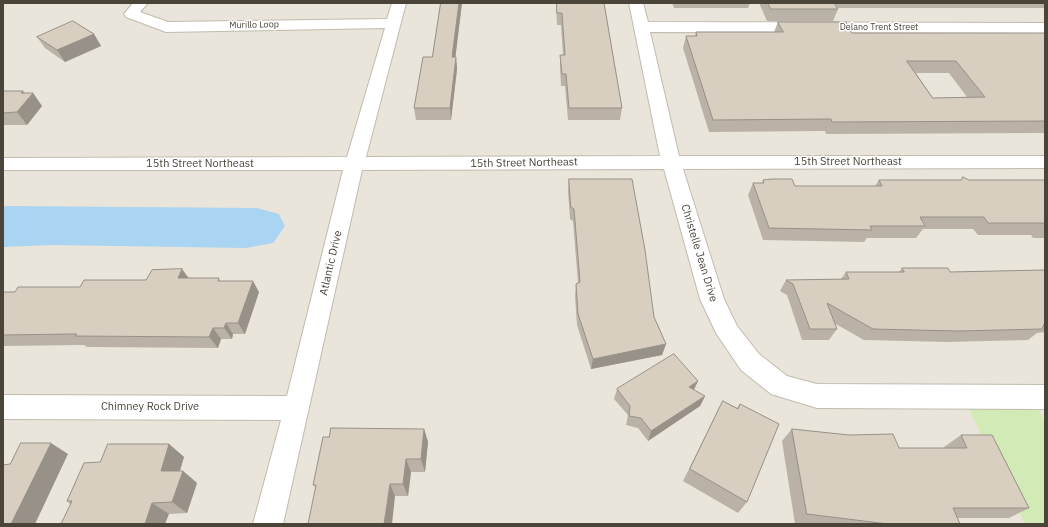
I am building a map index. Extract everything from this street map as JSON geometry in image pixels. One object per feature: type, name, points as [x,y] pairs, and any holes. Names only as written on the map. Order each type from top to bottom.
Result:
[{"type":"street","name":"Murillo Loop","points":[[141,3],[131,14],[166,27],[394,23]]},
{"type":"street","name":"Atlantic Drive","points":[[268,524],[354,165],[399,3]]},
{"type":"street","name":"Christelle Jean Drive","points":[[636,3],[671,162],[712,299],[728,332],[750,362],[780,386],[817,396],[1045,397]]},
{"type":"street","name":"Delano Trent Street","points":[[641,27],[1045,28]]},
{"type":"street","name":"15th Street Northeast","points":[[3,164],[354,165],[671,162],[1045,162]]},
{"type":"street","name":"Chimney Rock Drive","points":[[3,407],[297,408]]},
{"type":"shaded area","points":[[3,3],[1045,3],[1045,524],[3,524]]},
{"type":"green space","points":[[968,407],[1037,407],[1045,422],[1045,524],[1025,524]]},
{"type":"water","points":[[3,206],[257,208],[279,214],[285,226],[273,243],[246,248],[52,245],[3,247]]},
{"type":"building","points":[[441,3],[459,3],[452,57],[456,57],[450,108],[414,108],[423,57],[432,57]]},
{"type":"building","points":[[557,3],[604,3],[622,108],[569,108],[566,74],[562,74],[560,55],[565,55],[562,13],[557,13]]},
{"type":"building","points":[[768,3],[834,3],[838,9],[771,9]]},
{"type":"building","points":[[73,21],[94,34],[57,50],[37,37]]},
{"type":"building","points":[[778,22],[846,22],[852,33],[1045,33],[1045,121],[832,122],[831,119],[713,120],[686,36],[697,36],[696,32],[783,32]],"holes":[[[907,61],[956,61],[985,97],[933,98]]]},
{"type":"building","points":[[3,91],[23,91],[21,93],[33,93],[17,112],[3,113]]},
{"type":"building","points":[[963,177],[969,180],[1045,180],[1045,226],[1043,223],[988,223],[984,217],[920,217],[925,226],[870,226],[872,230],[769,228],[753,183],[764,183],[763,180],[772,179],[792,179],[795,186],[882,186],[879,180],[961,180]]},
{"type":"building","points":[[569,179],[632,179],[645,250],[654,317],[666,344],[593,359],[578,314],[576,284],[580,282],[574,209],[571,207]]},
{"type":"building","points":[[902,268],[948,268],[950,272],[1045,270],[1045,322],[1042,329],[959,331],[873,329],[827,303],[837,329],[810,329],[793,284],[786,280],[849,279],[846,272],[904,272]]},
{"type":"building","points":[[182,269],[178,278],[219,278],[218,281],[253,281],[238,323],[226,323],[224,328],[213,328],[209,337],[75,336],[77,334],[3,335],[3,292],[15,292],[18,287],[80,287],[84,280],[146,280],[152,270]]},
{"type":"building","points":[[674,354],[698,381],[689,387],[705,396],[651,431],[641,418],[629,416],[630,406],[617,389]]},
{"type":"building","points":[[723,401],[738,409],[740,404],[779,424],[747,502],[690,469]]},
{"type":"building","points":[[331,428],[424,429],[421,459],[406,459],[403,484],[390,484],[384,524],[308,524],[316,485],[313,485],[323,437],[329,437]]},
{"type":"building","points":[[792,429],[849,435],[893,434],[899,448],[967,448],[961,435],[992,435],[1029,508],[953,508],[960,524],[888,524],[807,514]]},
{"type":"building","points":[[21,443],[51,443],[11,524],[3,524],[3,465],[10,464]]},
{"type":"building","points":[[108,444],[169,444],[161,471],[183,471],[172,502],[152,503],[145,524],[61,524],[72,501],[67,501],[84,463],[100,462]]}]
